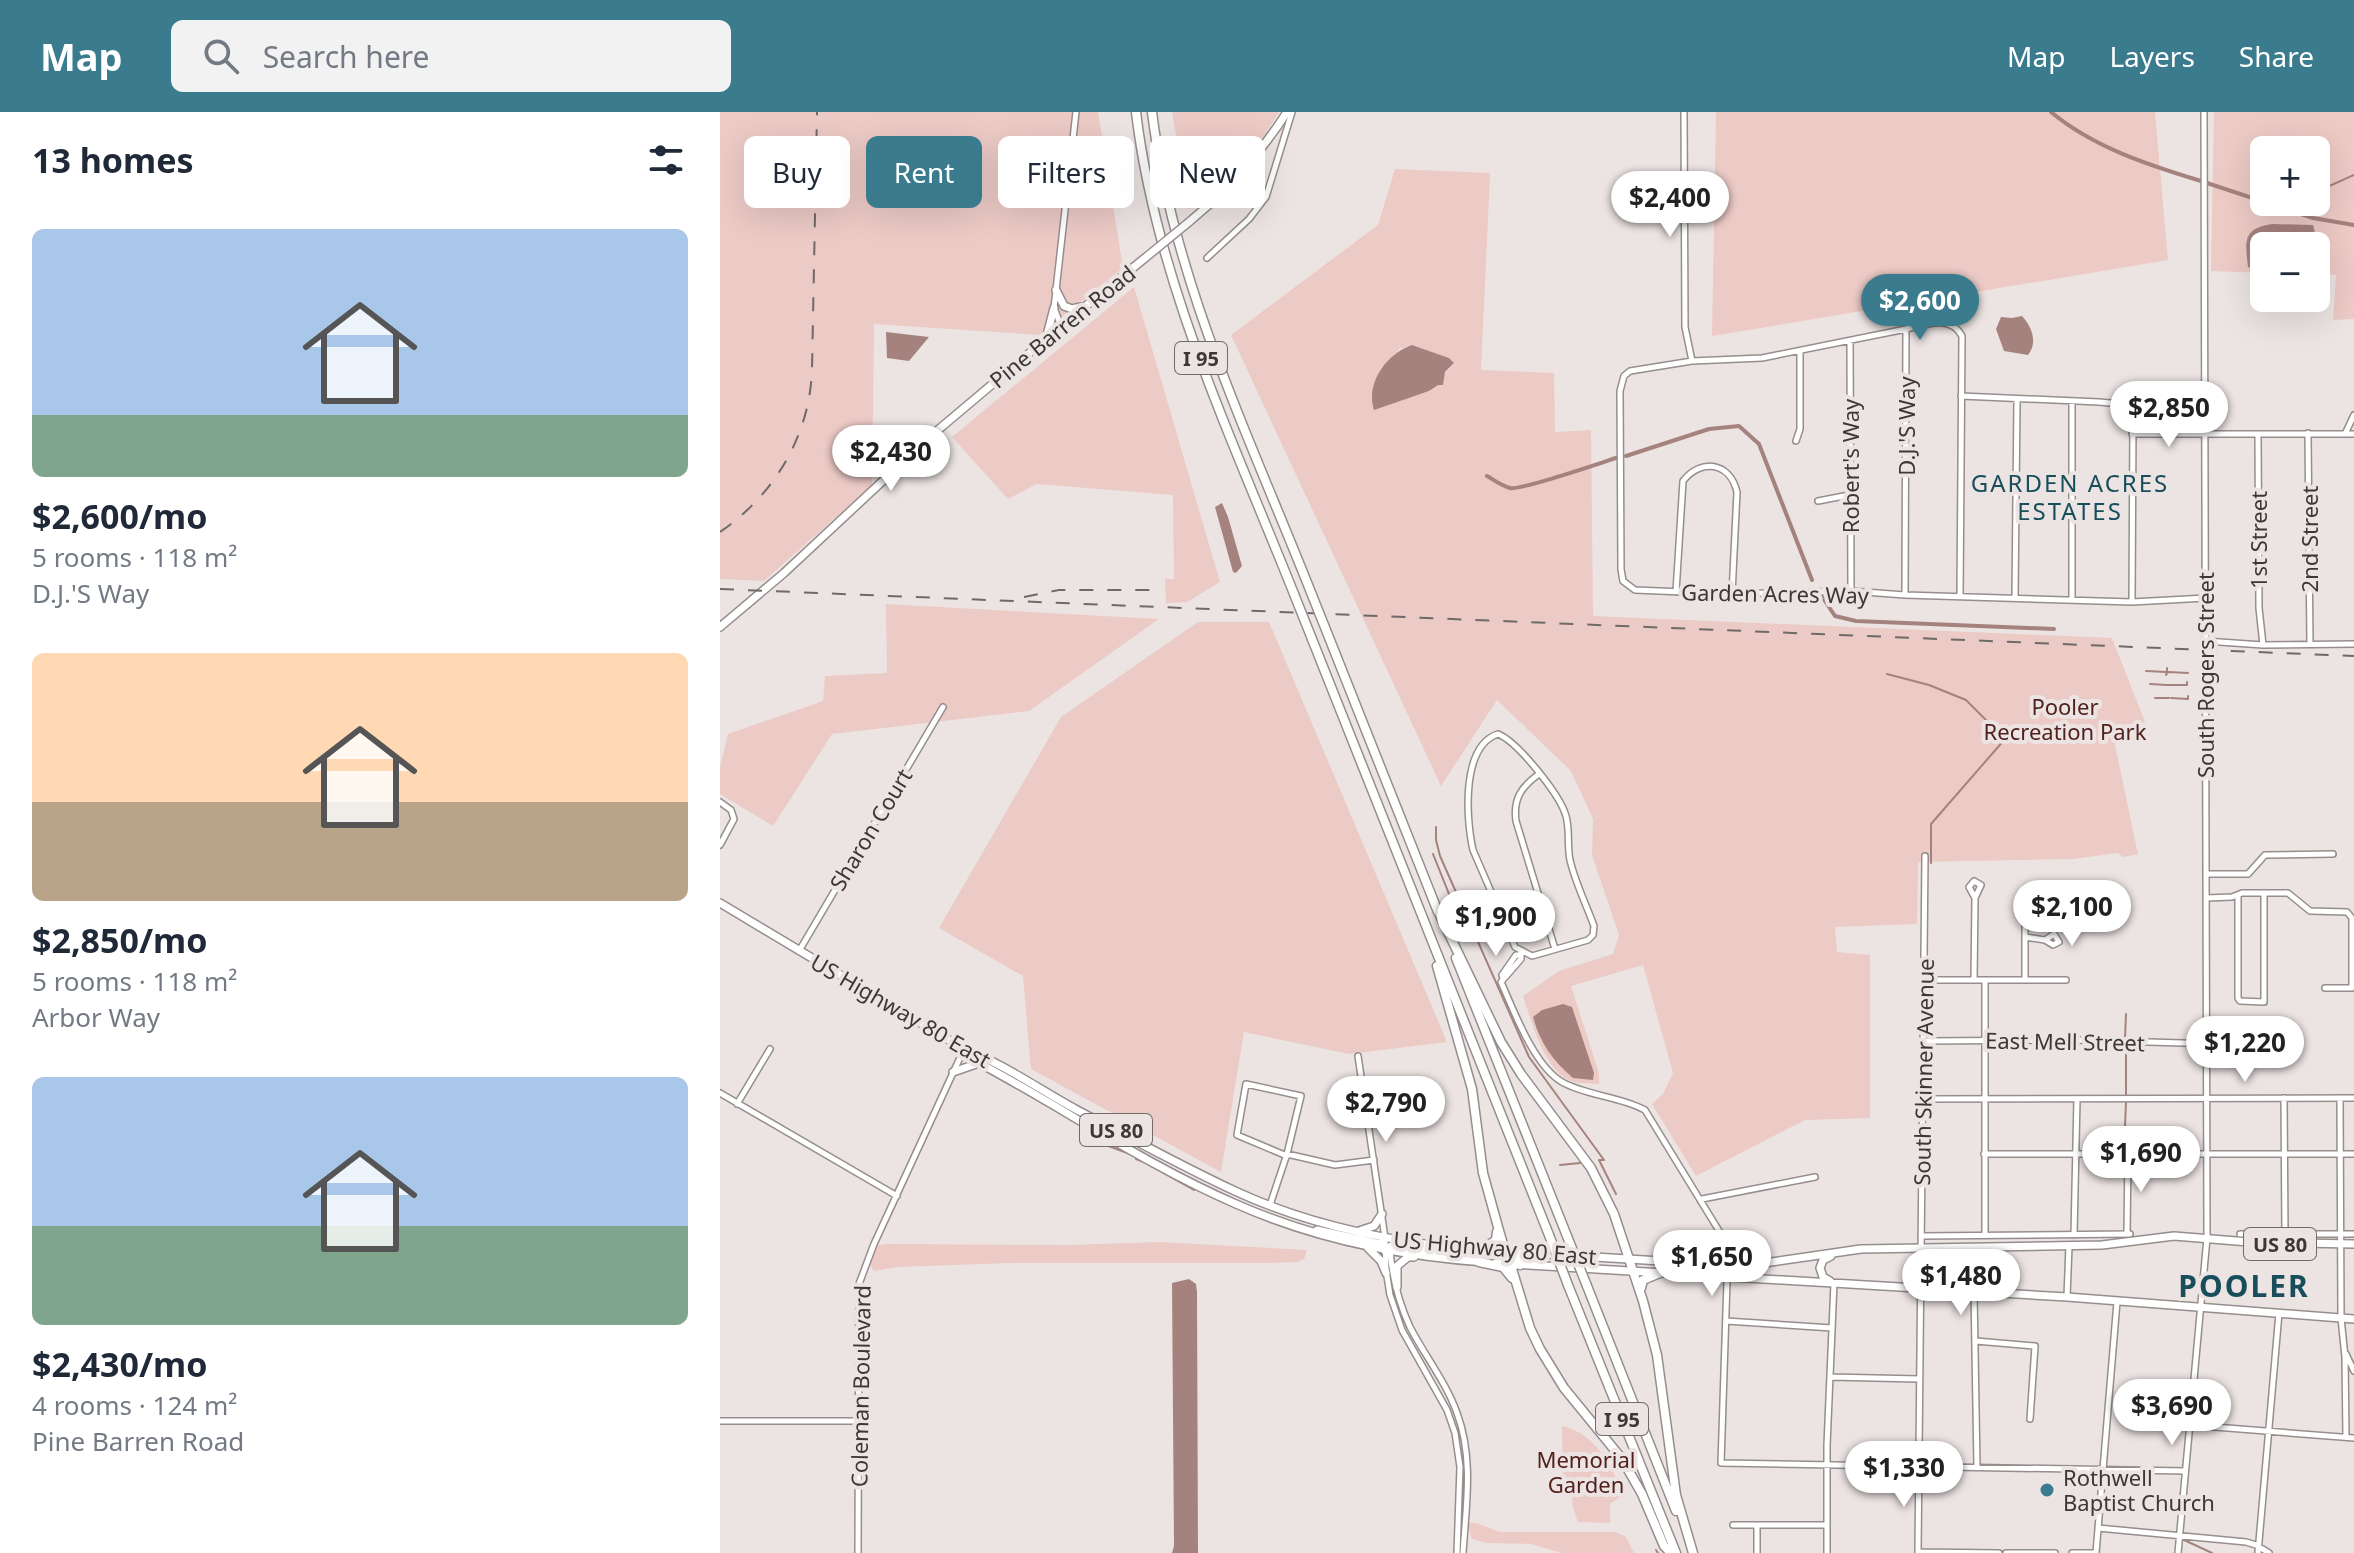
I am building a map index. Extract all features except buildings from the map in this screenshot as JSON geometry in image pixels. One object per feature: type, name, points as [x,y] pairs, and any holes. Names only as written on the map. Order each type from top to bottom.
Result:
[{"type":"highway","name":"I 95","points":[[1136,112],[1149,189],[1174,284],[1197,348],[1673,1553]]},
{"type":"highway","name":"I 95","points":[[1152,112],[1174,229],[1195,298],[1692,1553]]},
{"type":"highway","points":[[1436,907],[1501,1042],[1605,1192],[1623,1236],[1643,1301]]},
{"type":"highway","points":[[1429,935],[1472,1089],[1483,1173],[1505,1251],[1516,1264],[1516,1285]]},
{"type":"highway","points":[[1463,1248],[1492,1243],[1496,1240],[1498,1227]]},
{"type":"highway","points":[[1516,1264],[1530,1252]]},
{"type":"highway","points":[[1479,1262],[1503,1267],[1510,1273],[1530,1328],[1553,1372],[1622,1459],[1642,1494],[1664,1546],[1673,1553]]},
{"type":"highway","points":[[1660,1273],[1643,1280],[1641,1285],[1661,1381],[1676,1495],[1692,1553]]},
{"type":"main road","name":"Pine Barren Road","points":[[1061,326],[1234,182],[1290,112]]},
{"type":"main road","points":[[1056,290],[1064,306],[1072,309],[1102,292]]},
{"type":"main road","points":[[1046,339],[1054,308]]},
{"type":"main road","name":"Pine Barren Road","points":[[720,627],[784,573],[932,435],[1046,339]]},
{"type":"main road","name":"US Highway 80 East","points":[[720,903],[964,1049],[1194,1171],[1270,1205],[1313,1221],[1357,1232],[1419,1257],[2200,1308]]},
{"type":"main road","name":"US 80","points":[[964,1049],[979,1063]]},
{"type":"main road","points":[[953,1072],[979,1063]]},
{"type":"main road","name":"US Highway 80 East","points":[[979,1063],[1083,1124],[1233,1203],[1291,1226],[1367,1247],[1463,1248],[1765,1265],[1861,1249],[2102,1245],[2174,1236],[2207,1238]]},
{"type":"main road","points":[[1357,1232],[1374,1226],[1382,1214]]},
{"type":"main road","points":[[1291,1226],[1388,1246],[1443,1253],[1484,1250]]},
{"type":"main road","name":"US 80","points":[[2207,1238],[2277,1244],[2354,1244]]},
{"type":"main road","points":[[1367,1247],[1379,1258],[1386,1273]]},
{"type":"main road","points":[[1834,1282],[1823,1277],[1820,1264],[1825,1258],[1840,1253]]},
{"type":"main road","points":[[1397,1287],[1397,1266],[1408,1257],[1419,1257]]},
{"type":"main road","name":"US 80","points":[[2200,1308],[2354,1319]]},
{"type":"street","points":[[1061,326],[1054,308],[1076,112]]},
{"type":"street","points":[[1207,258],[1249,219],[1266,197],[1290,112]]},
{"type":"street","points":[[1684,112],[1685,327],[1692,361],[1762,358],[1942,322],[1958,329],[1962,344],[1960,596]]},
{"type":"street","name":"South Rogers Street","points":[[2178,1553],[2207,1238],[2204,112]]},
{"type":"street","name":"Pine Barren Road","points":[[1046,339],[1061,326]]},
{"type":"street","name":"D.J.'S Way","points":[[1905,595],[1906,329]]},
{"type":"street","name":"Robert's Way","points":[[1850,341],[1851,591]]},
{"type":"street","points":[[1796,441],[1800,429],[1800,351]]},
{"type":"street","name":"Garden Acres Way","points":[[1692,361],[1630,371],[1624,376],[1620,391],[1623,581],[1635,590],[1732,594],[1851,591],[2132,602],[2206,598]]},
{"type":"street","points":[[1961,396],[2125,405],[2133,414],[2132,602]]},
{"type":"street","points":[[2015,597],[2017,400]]},
{"type":"street","points":[[2072,402],[2072,600]]},
{"type":"street","points":[[2345,434],[2354,415]]},
{"type":"street","name":"2nd Street","points":[[2308,433],[2310,644]]},
{"type":"street","points":[[2132,434],[2354,434]]},
{"type":"street","name":"1st Street","points":[[2258,435],[2259,609],[2263,645]]},
{"type":"street","points":[[1676,592],[1683,481],[1697,467],[1708,465],[1728,473],[1737,492],[1732,594]]},
{"type":"street","points":[[1818,501],[1849,495]]},
{"type":"street","points":[[2205,641],[2263,645],[2354,644]]},
{"type":"street","name":"Sharon Court","points":[[798,952],[943,707]]},
{"type":"street","points":[[1520,954],[1473,850],[1470,835],[1470,769],[1486,740],[1498,734],[1539,774],[1567,817],[1570,859],[1594,926],[1593,935],[1588,940],[1532,956],[1516,955],[1508,972],[1502,975],[1501,982],[1545,1067],[1563,1082],[1632,1103],[1645,1110],[1724,1239],[1728,1251],[1721,1463],[2185,1471]]},
{"type":"street","points":[[1539,774],[1525,785],[1514,807],[1555,949]]},
{"type":"street","points":[[720,802],[731,810],[734,819],[720,845]]},
{"type":"street","points":[[2206,874],[2248,874],[2265,855],[2333,854]]},
{"type":"street","name":"South Skinner Avenue","points":[[1918,1553],[1925,856]]},
{"type":"street","points":[[2025,980],[2025,899],[2027,892],[2035,890]]},
{"type":"street","points":[[2238,895],[2238,998],[2240,1001],[2264,1002],[2264,893]]},
{"type":"street","points":[[2206,898],[2288,893],[2310,911],[2350,914],[2353,988],[2325,988]]},
{"type":"street","points":[[1974,980],[1975,898]]},
{"type":"street","points":[[2025,937],[2045,940]]},
{"type":"street","points":[[1925,980],[2066,980]]},
{"type":"street","points":[[1985,980],[1985,1235]]},
{"type":"street","name":"East Mell Street","points":[[1923,1041],[2250,1045]]},
{"type":"street","points":[[737,1104],[770,1049]]},
{"type":"street","name":"Coleman Boulevard","points":[[858,1553],[858,1290],[864,1268],[964,1049]]},
{"type":"street","points":[[1358,1056],[1382,1214],[1397,1287],[1410,1326],[1452,1398],[1458,1415],[1468,1468],[1460,1553]]},
{"type":"street","points":[[1270,1205],[1287,1155],[1301,1096],[1246,1084],[1237,1135],[1287,1155],[1335,1165],[1374,1160]]},
{"type":"street","points":[[720,1093],[897,1196]]},
{"type":"street","points":[[2284,1098],[2285,1235]]},
{"type":"street","points":[[2340,1098],[2341,1318],[2346,1437]]},
{"type":"street","points":[[1923,1099],[2354,1098]]},
{"type":"street","points":[[2074,1235],[2077,1099]]},
{"type":"street","points":[[1984,1154],[2354,1154]]},
{"type":"street","points":[[1921,1236],[2128,1234],[2128,1154]]},
{"type":"street","points":[[1702,1199],[1815,1177]]},
{"type":"street","points":[[2240,1234],[2354,1234]]},
{"type":"street","points":[[1388,1246],[1386,1273],[1402,1330],[1447,1410],[1455,1433],[1460,1467],[1462,1527]]},
{"type":"street","points":[[2067,1297],[2069,1246]]},
{"type":"street","points":[[1827,1553],[1834,1282]]},
{"type":"street","points":[[1974,1291],[1977,1467]]},
{"type":"street","points":[[2072,1553],[2096,1553],[2117,1302]]},
{"type":"street","points":[[2258,1550],[2279,1313]]},
{"type":"street","points":[[1725,1321],[1832,1328]]},
{"type":"street","points":[[1976,1341],[2035,1346],[2030,1419]]},
{"type":"street","points":[[2343,1345],[2354,1371]]},
{"type":"street","points":[[1830,1377],[1919,1379]]},
{"type":"street","points":[[720,1421],[858,1421]]},
{"type":"street","points":[[2189,1425],[2354,1438]]},
{"type":"street","points":[[1733,1525],[1827,1525]]},
{"type":"street","points":[[1757,1525],[1757,1553]]},
{"type":"street","points":[[2098,1528],[2180,1534],[2269,1553]]},
{"type":"street","points":[[1918,1553],[1999,1553]]},
{"type":"street","points":[[2006,1553],[2055,1553]]},
{"type":"green space","points":[[720,112],[1098,112],[1102,136],[998,136],[998,208],[1113,208],[1123,268],[1039,335],[874,324],[872,485],[764,581],[720,579]]},
{"type":"green space","points":[[1172,112],[1279,112],[1264,136],[1176,136]]},
{"type":"green space","points":[[1716,112],[2155,112],[2168,260],[1712,336]]},
{"type":"green space","points":[[2214,112],[2354,112],[2354,319],[2333,320],[2336,275],[2330,275],[2330,232],[2250,232],[2250,239],[2246,239],[2250,272],[2211,271]]},
{"type":"green space","name":"Pooler Recreation Park","points":[[1395,169],[1490,173],[1481,370],[1554,373],[1555,432],[1591,430],[1593,616],[2112,638],[2145,722],[2122,731],[2115,745],[2138,854],[2124,857],[2117,853],[2073,859],[1918,862],[1917,924],[1835,927],[1837,952],[1870,955],[1870,1118],[1805,1120],[1696,1176],[1652,1104],[1663,1094],[1673,1073],[1643,965],[1571,986],[1599,1073],[1599,1084],[1573,1082],[1554,1068],[1547,1057],[1523,996],[1559,971],[1613,954],[1619,935],[1592,855],[1593,819],[1571,771],[1497,700],[1441,786],[1231,335],[1378,225]],"holes":[[[1412,345],[1449,358],[1454,364],[1429,391],[1374,409],[1399,349]]]},
{"type":"green space","points":[[1134,287],[1220,582],[1187,602],[1166,603],[1165,579],[1174,579],[1173,495],[1037,484],[1008,499],[952,437]]},
{"type":"green space","points":[[886,604],[1159,619],[1029,711],[832,734],[773,826],[720,794],[720,767],[728,734],[823,701],[825,676],[887,673]]},
{"type":"green space","points":[[1198,622],[1269,622],[1447,1042],[1349,1054],[1244,1032],[1221,1172],[1031,1069],[1023,976],[939,928],[1061,717]]},
{"type":"green space","points":[[1159,1242],[1307,1250],[1304,1259],[1298,1262],[1010,1263],[897,1267],[874,1271],[870,1265],[877,1246],[885,1244]]},
{"type":"green space","name":"Memorial Garden","points":[[1562,1426],[1585,1436],[1594,1444],[1626,1497],[1620,1497],[1610,1504],[1610,1523],[1578,1522],[1572,1504],[1573,1496],[1563,1495]]},
{"type":"green space","points":[[1467,1523],[1500,1532],[1615,1532],[1626,1537],[1634,1553],[1561,1553],[1532,1544],[1486,1543],[1472,1539]]},
{"type":"shaded area","points":[[2313,225],[2315,232],[2252,232],[2263,226]]},
{"type":"shaded area","points":[[2250,235],[2250,268],[2246,250]]},
{"type":"shaded area","points":[[2022,316],[2032,335],[2033,345],[2028,355],[2004,351],[1996,329],[2001,317]]},
{"type":"shaded area","points":[[886,332],[929,337],[909,361],[887,358]]},
{"type":"shaded area","points":[[1412,345],[1449,358],[1454,363],[1445,372],[1443,385],[1374,410],[1373,389],[1381,370],[1395,355]]},
{"type":"shaded area","points":[[1222,503],[1242,566],[1236,573],[1233,572],[1215,507]]},
{"type":"shaded area","points":[[1563,1004],[1572,1007],[1594,1073],[1593,1080],[1573,1078],[1553,1058],[1539,1035],[1533,1017],[1542,1010]]},
{"type":"shaded area","points":[[1189,1279],[1196,1284],[1197,1292],[1198,1553],[1172,1553],[1172,1283]]},
{"type":"waterway","points":[[2051,112],[2103,145],[2201,181]]},
{"type":"waterway","points":[[2330,186],[2354,175]]},
{"type":"waterway","points":[[2207,183],[2313,218],[2354,225]]},
{"type":"waterway","points":[[1626,456],[1709,429],[1739,426],[1759,444],[1812,580]]},
{"type":"waterway","points":[[1487,476],[1507,487],[1516,488],[1616,458]]},
{"type":"waterway","points":[[1821,595],[1835,616],[1856,621],[2054,629]]},
{"type":"waterway","points":[[2146,671],[2166,672]]},
{"type":"waterway","points":[[2168,672],[2188,673]]},
{"type":"waterway","points":[[1887,674],[1929,685],[1966,700],[2005,739],[1931,824],[1931,863]]},
{"type":"waterway","points":[[2168,685],[2187,685],[2187,682]]},
{"type":"waterway","points":[[2150,684],[2167,685]]},
{"type":"waterway","points":[[2171,698],[2188,699],[2188,696]]},
{"type":"waterway","points":[[2155,698],[2169,698]]},
{"type":"waterway","points":[[1436,827],[1440,856],[1529,1057],[1604,1160],[1599,1160],[1616,1194]]},
{"type":"waterway","points":[[1433,854],[1467,939]]},
{"type":"waterway","points":[[2125,1038],[2126,1014]]},
{"type":"waterway","points":[[2126,1046],[2126,1095]]},
{"type":"waterway","points":[[2124,1150],[2126,1102]]},
{"type":"waterway","points":[[1103,1144],[1130,1154]]},
{"type":"waterway","points":[[2125,1157],[2125,1219]]},
{"type":"waterway","points":[[1136,1159],[1144,1162]]},
{"type":"waterway","points":[[1560,1165],[1580,1163]]},
{"type":"waterway","points":[[1149,1165],[1194,1190]]},
{"type":"waterway","points":[[2184,1540],[2212,1553]]},
{"type":"railway","points":[[720,532],[757,500],[786,462],[810,394],[817,112]]},
{"type":"railway","points":[[720,589],[2354,656]]},
{"type":"railway","points":[[1024,597],[1059,590],[1156,590]]},
{"type":"place","name":"Rothwell Baptist Church","points":[[2047,1490]]},
{"type":"district","name":"GARDEN ACRES ESTATES","points":[[2070,496]]},
{"type":"district","name":"POOLER","points":[[2244,1285]]}]
